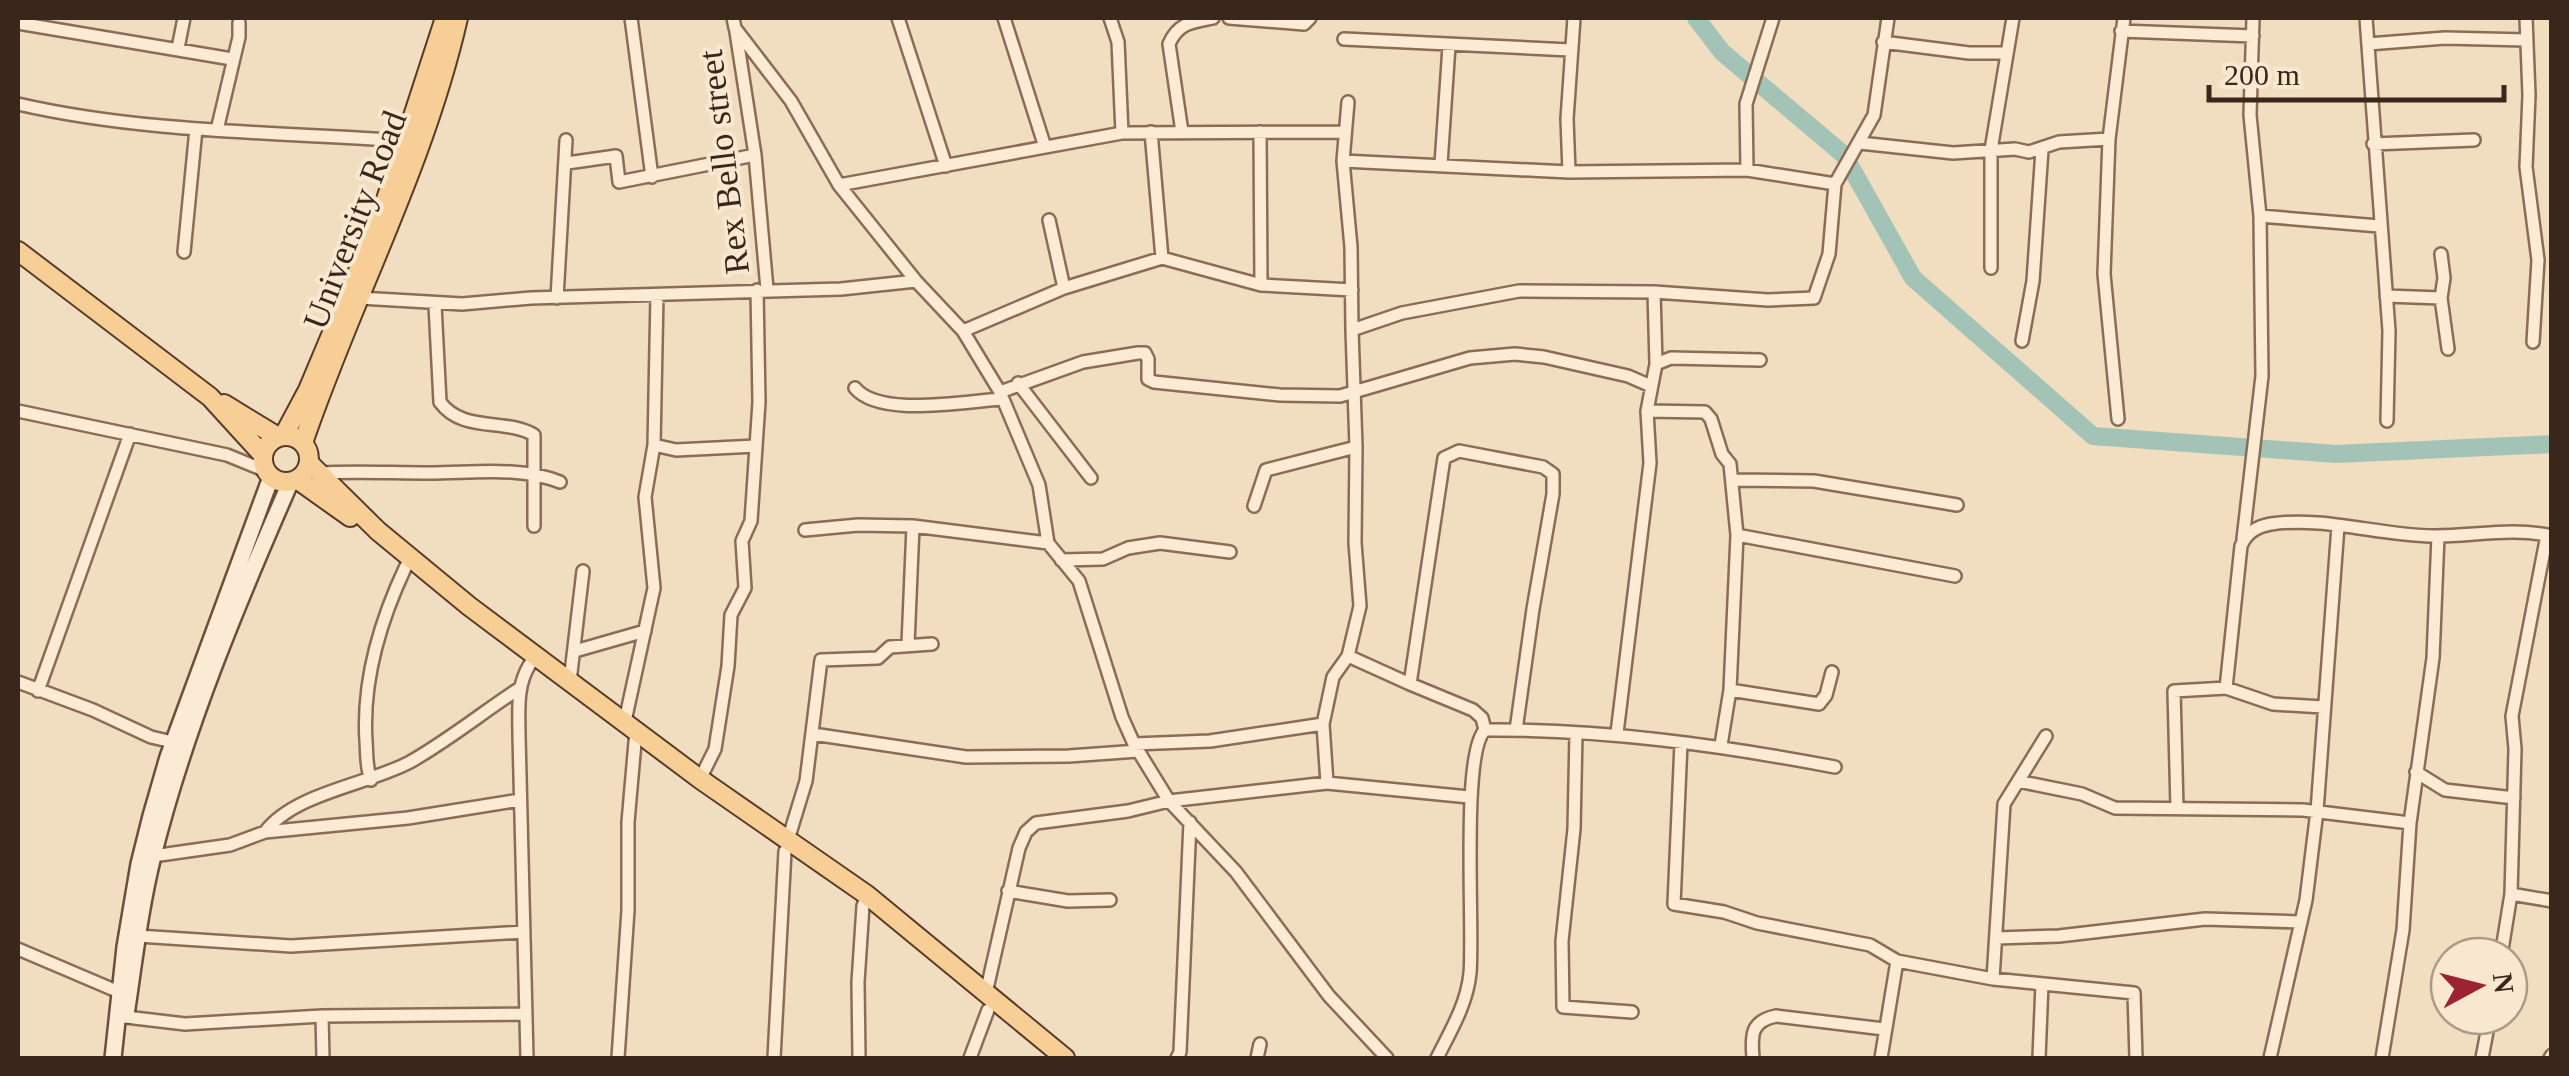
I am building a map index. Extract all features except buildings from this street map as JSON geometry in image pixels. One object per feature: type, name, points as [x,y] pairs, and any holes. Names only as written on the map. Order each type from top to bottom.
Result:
[{"type":"main road","name":"University Road","points":[[277,473],[271,441],[281,436],[308,390],[379,222],[445,18]]},
{"type":"main road","name":"University Road","points":[[303,443],[319,395],[423,144],[458,18]]},
{"type":"main road","points":[[18,250],[210,397],[277,473],[344,512],[530,664],[700,779],[786,846]]},
{"type":"main road","points":[[210,397],[281,436],[303,443],[314,468],[410,558],[632,732],[865,900],[987,1001],[1064,1058]]},
{"type":"main road","points":[[277,473],[314,468]]},
{"type":"main road","points":[[987,1001],[1047,1058]]},
{"type":"street","points":[[178,48],[184,18]]},
{"type":"street","points":[[631,18],[652,177]]},
{"type":"street","points":[[898,18],[946,166]]},
{"type":"street","points":[[1004,18],[1045,147]]},
{"type":"street","points":[[1110,18],[1118,42],[1122,133]]},
{"type":"street","points":[[1182,132],[1169,44],[1183,24],[1213,18]]},
{"type":"street","points":[[1229,18],[1304,24],[1310,18]]},
{"type":"street","points":[[1568,172],[1567,120],[1574,18]]},
{"type":"street","points":[[1747,170],[1746,104],[1773,18]]},
{"type":"street","points":[[1352,330],[1402,312],[1519,291],[1654,292],[1768,300],[1814,298],[1829,254],[1836,184],[1874,115],[1888,18]]},
{"type":"street","points":[[1991,268],[1991,150],[2012,18]]},
{"type":"street","points":[[2118,418],[2104,274],[2109,140],[2124,18]]},
{"type":"street","points":[[2226,688],[2262,376],[2260,216],[2250,115],[2253,18]]},
{"type":"street","points":[[2366,18],[2390,331],[2387,421]]},
{"type":"street","points":[[2526,18],[2526,167],[2538,260],[2533,342]]},
{"type":"street","points":[[18,23],[232,59]]},
{"type":"street","points":[[217,130],[239,23]]},
{"type":"street","points":[[734,23],[791,101],[839,185],[916,281],[962,330],[1001,395],[1039,485],[1048,543],[1079,581],[1122,717],[1169,801],[1236,872],[1329,996],[1386,1058]]},
{"type":"street","name":"Rex Bello street","points":[[700,779],[715,748],[728,666],[731,615],[745,588],[742,540],[751,521],[756,446],[762,290],[755,156],[734,23]]},
{"type":"street","points":[[2121,32],[2253,36]]},
{"type":"street","points":[[2368,44],[2445,38],[2526,40]]},
{"type":"street","points":[[1344,39],[1570,50]]},
{"type":"street","points":[[1884,42],[1969,53],[2006,53]]},
{"type":"street","points":[[1441,164],[1449,46]]},
{"type":"street","points":[[1327,783],[1323,724],[1333,677],[1348,656],[1360,606],[1355,543],[1351,247],[1343,160],[1348,102]]},
{"type":"street","points":[[18,104],[55,114],[196,129],[406,140]]},
{"type":"street","points":[[184,252],[196,129]]},
{"type":"street","points":[[1151,132],[1162,258]]},
{"type":"street","points":[[1260,132],[1262,285]]},
{"type":"street","points":[[839,185],[1122,133],[1344,132]]},
{"type":"street","points":[[557,298],[566,140]]},
{"type":"street","points":[[1860,142],[1954,153],[2042,150],[2059,142],[2109,140]]},
{"type":"street","points":[[2373,144],[2474,140]]},
{"type":"street","points":[[2022,341],[2033,281],[2042,150]]},
{"type":"street","points":[[566,163],[616,156],[620,182],[755,156]]},
{"type":"street","points":[[1343,160],[1568,172],[1747,170],[1836,184]]},
{"type":"street","points":[[2260,216],[2379,226]]},
{"type":"street","points":[[1050,220],[1064,288]]},
{"type":"street","points":[[2441,254],[2441,298],[2448,349]]},
{"type":"street","points":[[962,330],[1064,288],[1162,258],[1262,285],[1352,290]]},
{"type":"street","points":[[360,298],[435,304],[841,289],[916,281]]},
{"type":"street","points":[[1617,733],[1650,463],[1647,411],[1656,364],[1654,292]]},
{"type":"street","points":[[618,1058],[632,732],[654,588],[645,497],[654,445],[657,296]]},
{"type":"street","points":[[2386,296],[2441,298]]},
{"type":"street","points":[[435,304],[440,402],[456,416],[534,436],[534,526]]},
{"type":"street","points":[[855,388],[878,404],[1001,395],[1018,383],[1082,362],[1138,352],[1145,353],[1148,379],[1154,382],[1280,395],[1354,394],[1470,358],[1515,354],[1628,376],[1651,386]]},
{"type":"street","points":[[1656,364],[1671,358],[1760,360]]},
{"type":"street","points":[[1018,383],[1091,478]]},
{"type":"street","points":[[1647,411],[1708,415],[1722,454],[1730,464],[1737,535],[1730,690],[1721,745]]},
{"type":"street","points":[[18,412],[228,454],[277,473],[139,864],[113,1058]]},
{"type":"street","points":[[38,691],[130,434]]},
{"type":"street","points":[[654,445],[676,450],[756,446]]},
{"type":"street","points":[[1254,506],[1266,470],[1356,447]]},
{"type":"street","points":[[1410,684],[1444,458],[1459,451],[1543,467],[1553,474],[1553,494],[1516,730]]},
{"type":"street","points":[[314,468],[405,474],[534,472],[560,482]]},
{"type":"street","points":[[1732,480],[1814,481],[1957,505]]},
{"type":"street","points":[[2243,539],[2259,527],[2276,524],[2438,536],[2523,531],[2549,536],[2512,716],[2511,894],[2504,936]]},
{"type":"street","points":[[805,530],[858,525],[913,526],[1048,543]]},
{"type":"street","points":[[908,644],[913,526]]},
{"type":"street","points":[[2270,1058],[2306,900],[2317,811],[2338,526]]},
{"type":"street","points":[[1737,535],[1955,576]]},
{"type":"street","points":[[2382,1058],[2403,930],[2410,822],[2433,658],[2438,536]]},
{"type":"street","points":[[1062,560],[1103,559],[1128,548],[1160,544],[1230,552]]},
{"type":"street","points":[[372,780],[364,720],[369,674],[380,631],[406,566]]},
{"type":"street","points":[[570,681],[584,571]]},
{"type":"street","points":[[575,651],[645,630]]},
{"type":"street","points":[[774,1058],[786,846],[806,781],[820,660],[878,658],[890,647],[932,644]]},
{"type":"street","points":[[1348,656],[1474,710],[1482,718],[1484,730],[1474,745],[1470,797],[1470,974],[1462,1010],[1437,1058]]},
{"type":"street","points":[[528,1058],[520,688],[530,664]]},
{"type":"street","points":[[1730,690],[1819,704],[1826,695],[1832,672]]},
{"type":"street","points":[[18,682],[180,744]]},
{"type":"street","points":[[265,832],[274,820],[293,808],[372,780],[443,743],[520,688]]},
{"type":"street","points":[[2176,808],[2174,692],[2226,688],[2273,704],[2322,708]]},
{"type":"street","points":[[813,734],[966,757],[1069,756],[1323,724]]},
{"type":"street","points":[[1484,730],[1617,733],[1721,745],[1835,766]]},
{"type":"street","points":[[1576,734],[1574,829],[1562,942],[1564,1007],[1632,1012]]},
{"type":"street","points":[[1992,980],[2004,804],[2046,736]]},
{"type":"street","points":[[1681,743],[1674,904],[1870,946],[1897,961],[1992,980],[2134,993],[2136,1058]]},
{"type":"street","points":[[123,1058],[138,936],[180,744]]},
{"type":"street","points":[[2416,772],[2445,790]]},
{"type":"street","points":[[2018,781],[2082,794],[2115,808],[2317,811],[2410,822]]},
{"type":"street","points":[[970,1058],[987,1001],[1019,848],[1026,832],[1036,823],[1128,811],[1169,801],[1327,783],[1470,797]]},
{"type":"street","points":[[2415,800],[2445,790],[2514,798]]},
{"type":"street","points":[[153,856],[230,845],[265,832],[408,818],[520,800]]},
{"type":"street","points":[[1177,1058],[1190,822]]},
{"type":"street","points":[[1008,892],[1068,901],[1110,900]]},
{"type":"street","points":[[2511,894],[2552,901]]},
{"type":"street","points":[[859,1058],[858,982],[865,900]]},
{"type":"street","points":[[1997,938],[2060,936],[2205,919],[2300,922]]},
{"type":"street","points":[[138,936],[291,946],[524,932]]},
{"type":"street","points":[[18,949],[119,992]]},
{"type":"street","points":[[1881,1058],[1897,961]]},
{"type":"street","points":[[2039,1058],[2042,984]]},
{"type":"street","points":[[126,1018],[186,1024],[322,1016],[526,1014]]},
{"type":"street","points":[[322,1016],[323,1058]]},
{"type":"street","points":[[1754,1058],[1751,1038],[1754,1026],[1763,1018],[1776,1016],[1884,1029]]},
{"type":"street","points":[[1257,1058],[1260,1044]]},
{"type":"waterway","points":[[1696,18],[1722,52],[1844,155],[1913,278],[2093,436],[2336,454],[2552,444]]}]
